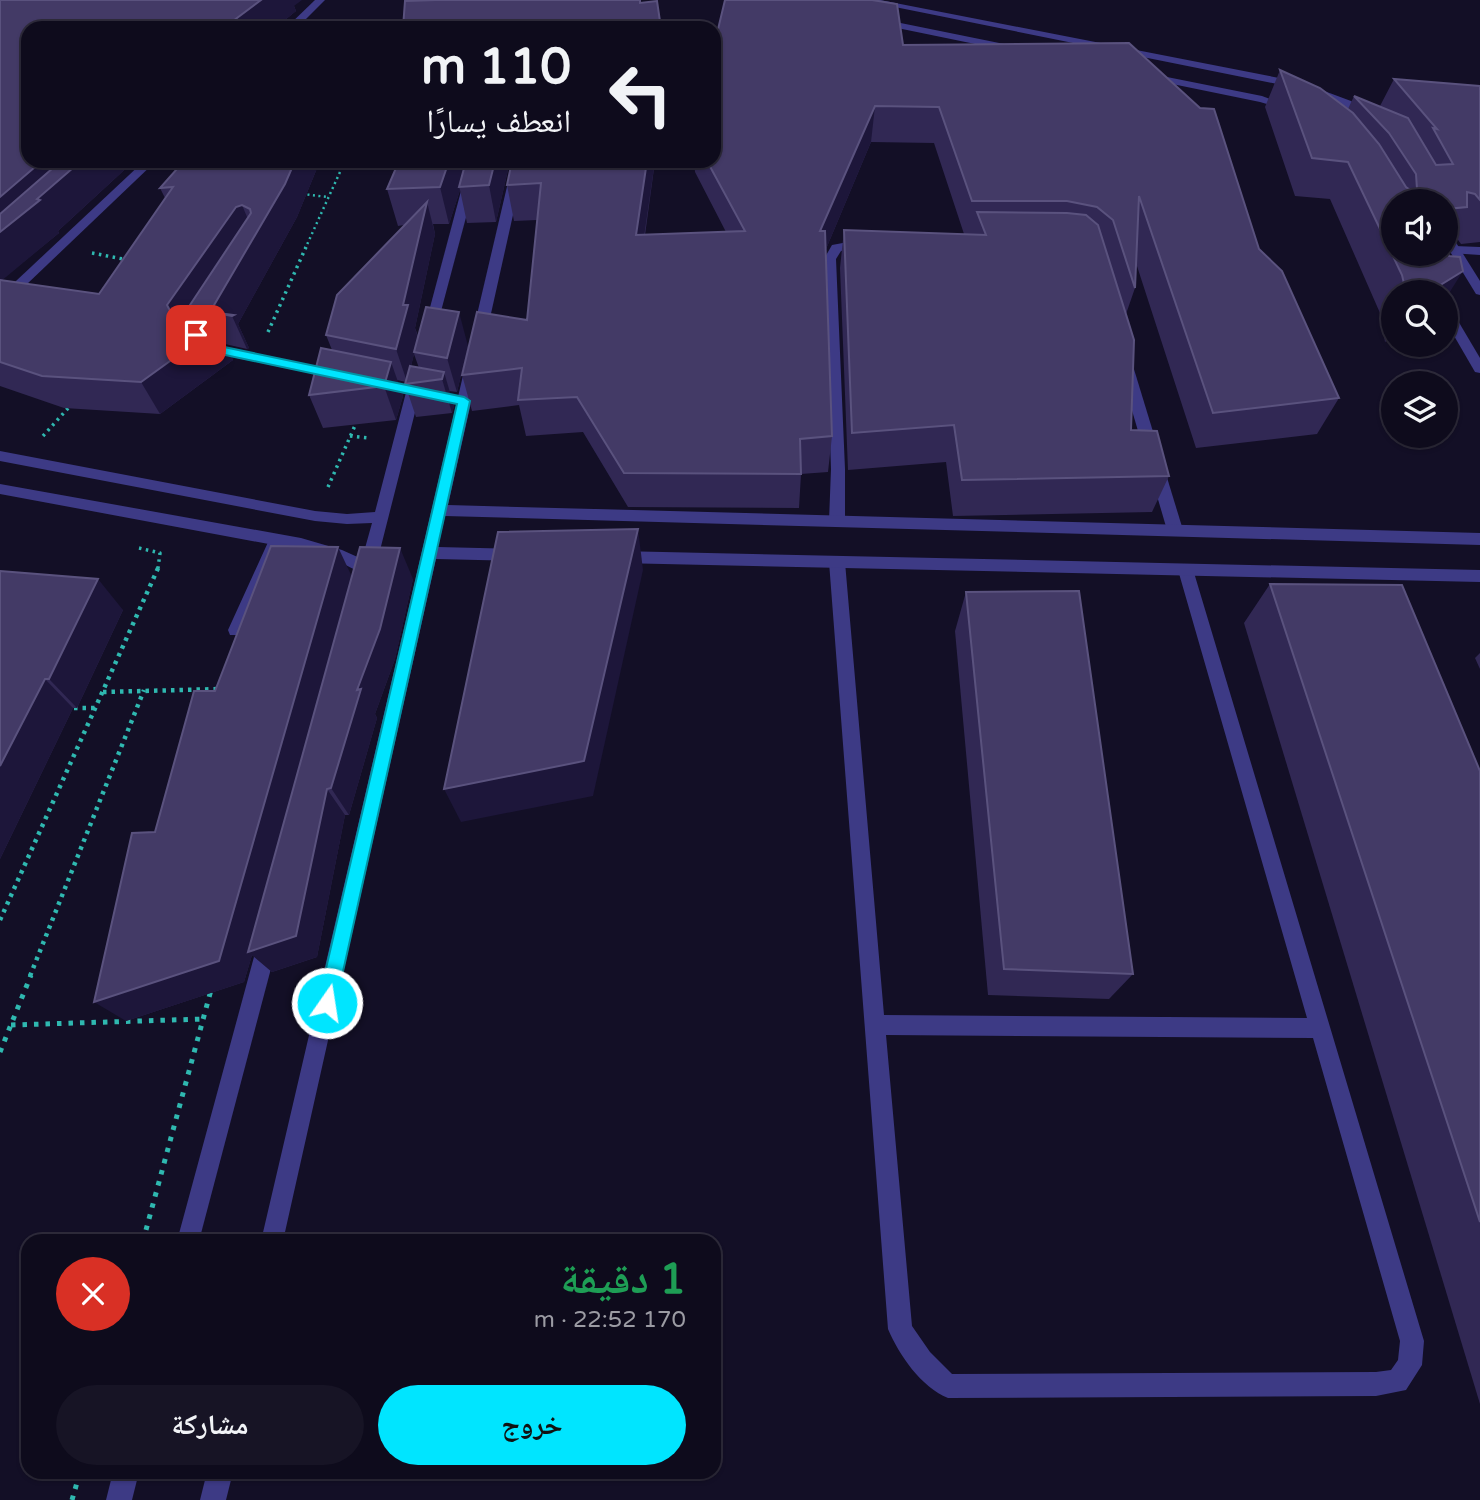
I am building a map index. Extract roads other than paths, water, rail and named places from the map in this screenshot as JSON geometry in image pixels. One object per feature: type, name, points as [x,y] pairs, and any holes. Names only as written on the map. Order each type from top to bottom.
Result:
[{"type":"street","points":[[298,21],[320,0]]},
{"type":"street","points":[[865,0],[1300,85],[1347,103],[1373,122]]},
{"type":"street","points":[[866,19],[1030,52]]},
{"type":"street","points":[[1139,74],[1262,99],[1299,113]]},
{"type":"street","points":[[0,303],[143,168]]},
{"type":"street","points":[[0,489],[277,540],[337,554],[366,575],[420,392],[423,357],[473,168]]},
{"type":"street","points":[[274,1234],[439,510],[457,400],[517,168]]},
{"type":"street","points":[[837,521],[838,469],[831,253],[844,245],[882,243]]},
{"type":"street","points":[[1458,250],[1480,251]]},
{"type":"street","points":[[1458,256],[1480,291]]},
{"type":"street","points":[[1458,332],[1480,369]]},
{"type":"street","points":[[195,342],[201,346],[420,392]]},
{"type":"street","points":[[1122,350],[1175,530]]},
{"type":"street","points":[[0,456],[315,516],[348,519],[381,517]]},
{"type":"street","points":[[439,510],[1480,539]]},
{"type":"street","points":[[236,630],[277,540]]},
{"type":"street","points":[[429,553],[538,555]]},
{"type":"street","points":[[606,556],[1480,576]]},
{"type":"street","points":[[837,562],[900,1329],[912,1351],[929,1371],[948,1386],[1376,1384],[1397,1381],[1410,1365],[1412,1341],[1186,569]]},
{"type":"street","points":[[190,1234],[270,931]]},
{"type":"street","points":[[876,1025],[1321,1028]]},
{"type":"street","points":[[118,1500],[124,1479]]},
{"type":"street","points":[[213,1500],[218,1479]]}]
